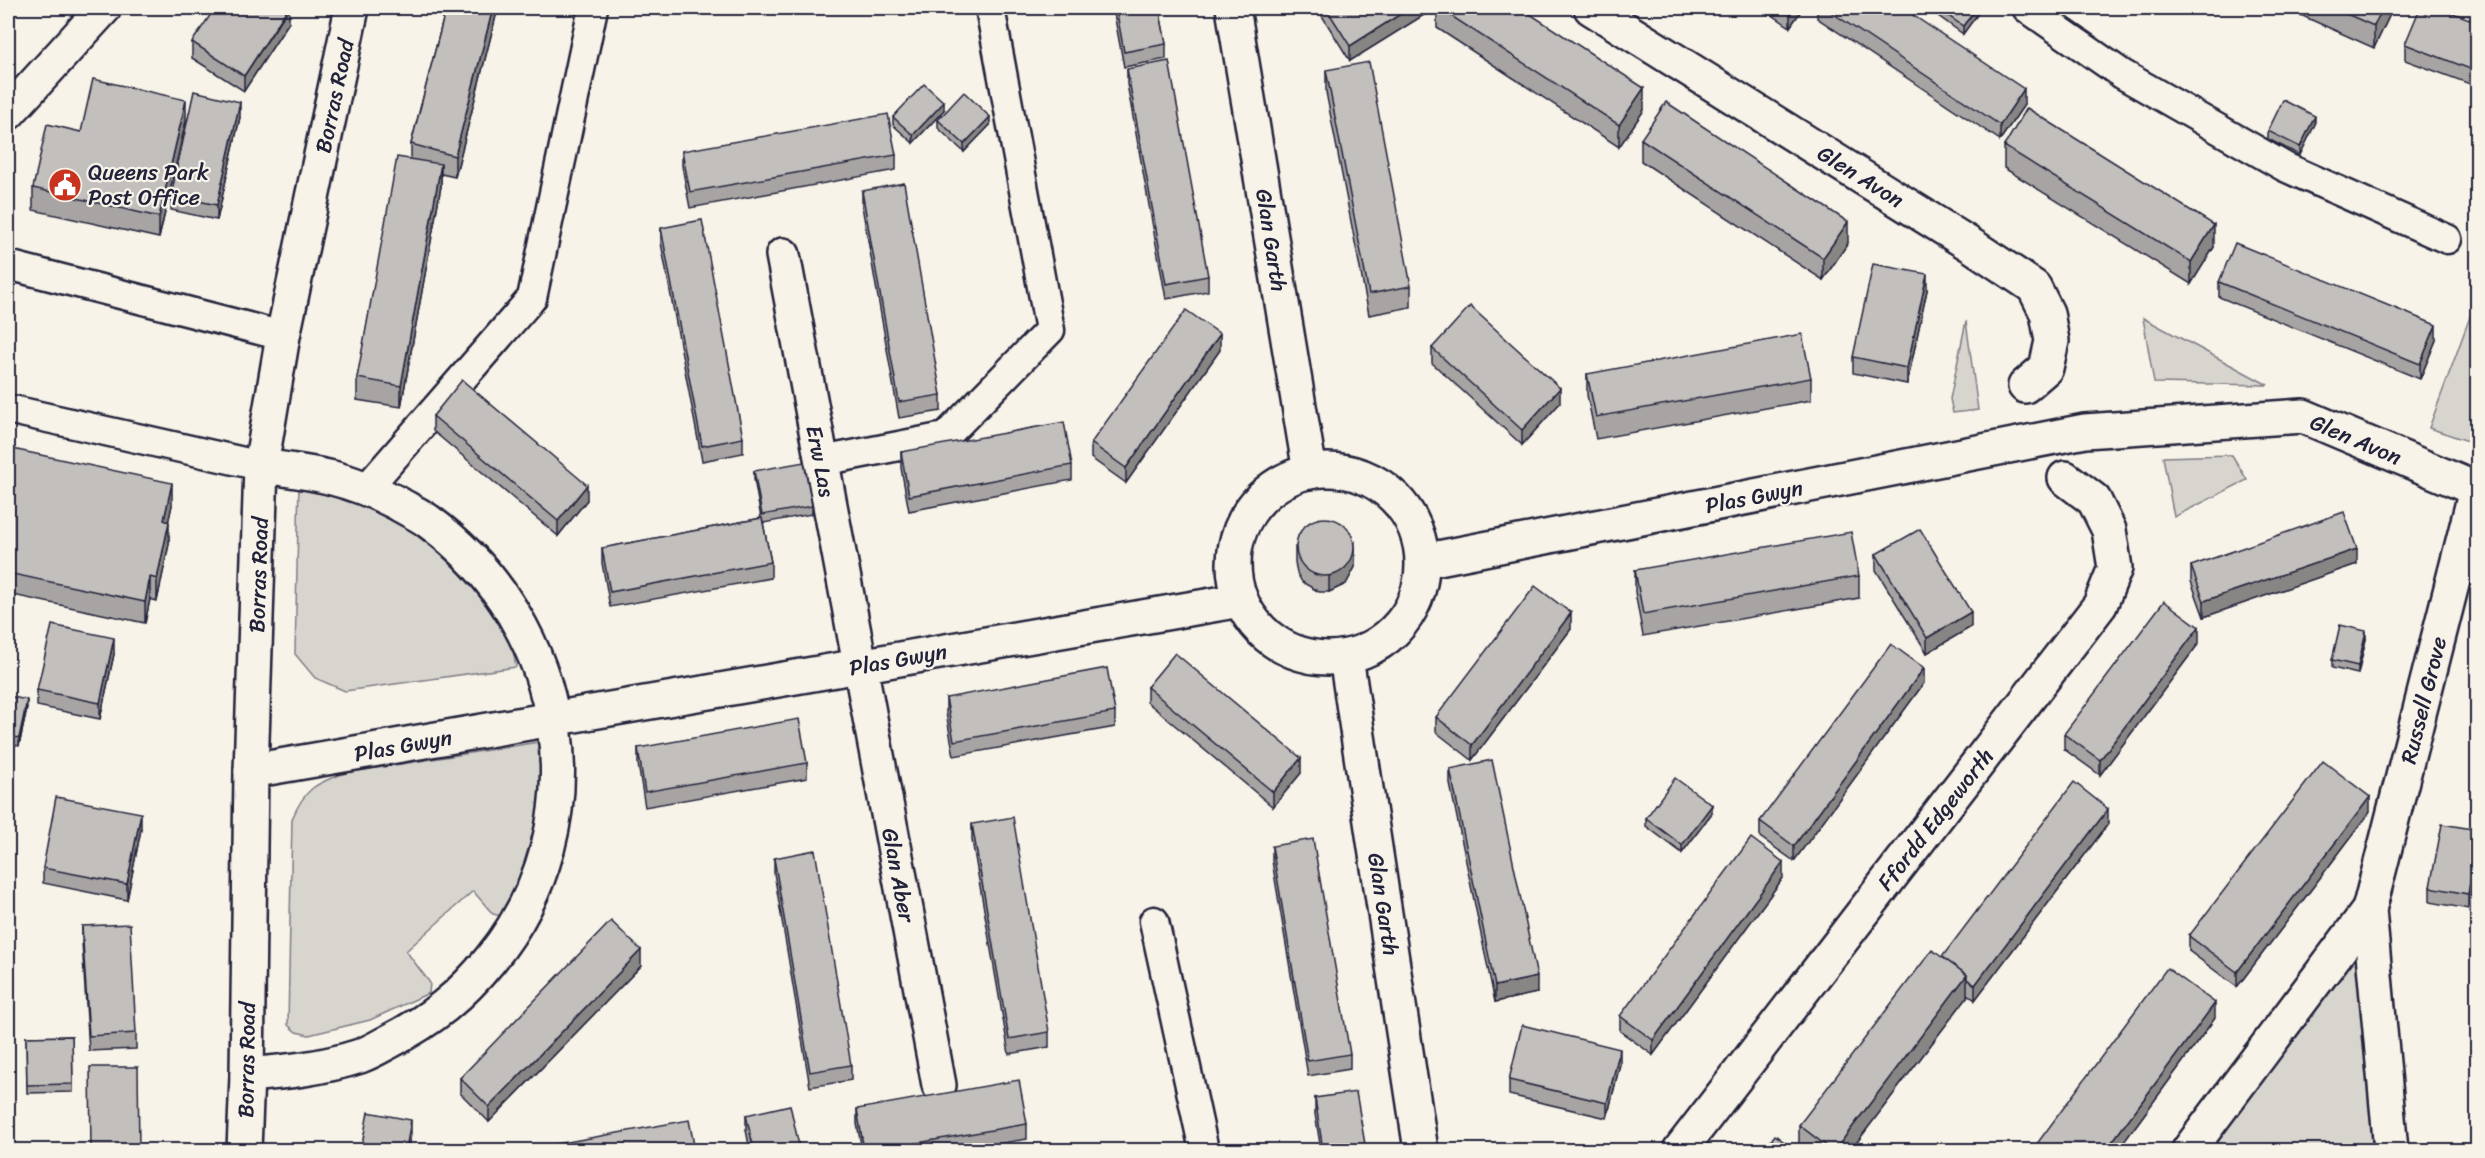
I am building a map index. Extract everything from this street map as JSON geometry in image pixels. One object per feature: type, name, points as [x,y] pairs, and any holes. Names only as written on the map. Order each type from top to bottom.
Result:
[{"type":"street","points":[[8,113],[104,8]]},
{"type":"street","name":"Borras Road","points":[[244,1150],[247,1075],[250,771],[261,466],[283,336],[352,8]]},
{"type":"street","name":"Glan Garth","points":[[1233,8],[1310,472]]},
{"type":"street","name":"Glen Avon","points":[[1591,8],[1974,247],[2034,287],[2047,313],[2052,341],[2046,368],[2025,386]]},
{"type":"street","name":"Erw Las","points":[[783,255],[860,666]]},
{"type":"street","name":"Glen Avon","points":[[2085,431],[2303,416],[2477,490]]},
{"type":"street","name":"Plas Gwyn","points":[[1423,561],[2085,431]]},
{"type":"street","points":[[247,1075],[305,1070],[362,1055],[423,1024],[469,986],[510,936],[536,884],[555,816],[559,755],[555,719],[544,677],[525,630],[479,564],[427,520],[367,488],[315,472],[261,466]]},
{"type":"street","points":[[1342,471],[1373,481],[1399,502],[1416,529],[1423,561],[1420,588],[1410,612],[1393,633],[1371,648],[1346,657],[1314,658],[1283,648],[1258,628],[1241,600],[1234,574],[1236,546],[1245,520],[1261,498],[1284,481],[1310,472],[1342,471]]},
{"type":"street","name":"Ffordd Edgeworth","points":[[1680,1150],[2100,605],[2115,568],[2109,530],[2094,500],[2065,478]]},
{"type":"street","name":"Russell Grove","points":[[2391,1150],[2369,910],[2477,490]]},
{"type":"street","name":"Plas Gwyn","points":[[250,771],[1241,600]]},
{"type":"street","name":"Glan Garth","points":[[1346,657],[1421,1150]]},
{"type":"street","name":"Glan Aber","points":[[860,666],[939,1085]]},
{"type":"street","name":"Russell Grove","points":[[2189,1150],[2369,910]]},
{"type":"lane","points":[[367,488],[532,298],[593,8]]},
{"type":"lane","points":[[822,461],[945,437],[1050,330],[990,8]]},
{"type":"lane","points":[[2027,8],[2122,74],[2285,167],[2446,239]]},
{"type":"lane","points":[[8,265],[283,336]]},
{"type":"lane","points":[[8,409],[261,466]]},
{"type":"lane","points":[[1154,921],[1204,1150]]},
{"type":"shaded area","points":[[2477,298],[2477,444],[2429,428]]},
{"type":"shaded area","points":[[2143,318],[2268,385],[2154,383]]},
{"type":"shaded area","points":[[1966,321],[1978,410],[1953,413],[1950,399]]},
{"type":"shaded area","points":[[2232,455],[2247,480],[2174,517],[2163,457]]},
{"type":"shaded area","points":[[299,483],[366,490],[472,569],[511,636],[516,667],[345,691],[315,678],[295,654]]},
{"type":"shaded area","points":[[558,739],[535,863],[501,916],[493,914],[473,891],[406,951],[430,983],[429,993],[370,1020],[309,1035],[296,1032],[288,1025],[292,819],[302,800],[312,788],[345,773]]},
{"type":"shaded area","points":[[2366,943],[2380,1150],[2211,1150]]},
{"type":"building","points":[[215,8],[288,8],[244,76],[192,42]]},
{"type":"building","points":[[446,8],[493,8],[455,156],[411,144]]},
{"type":"building","points":[[1116,8],[1159,8],[1166,44],[1124,52]]},
{"type":"building","points":[[1326,8],[1410,8],[1350,46]]},
{"type":"building","points":[[1439,8],[1521,8],[1644,88],[1619,125]]},
{"type":"building","points":[[1825,8],[1902,8],[2024,89],[2000,125]]},
{"type":"building","points":[[1937,8],[1977,8],[1963,26]]},
{"type":"building","points":[[2333,8],[2383,8],[2374,26]]},
{"type":"building","points":[[2420,8],[2439,8],[2478,22],[2478,72],[2405,44]]},
{"type":"building","points":[[1169,61],[1208,276],[1166,284],[1127,69]]},
{"type":"building","points":[[1369,62],[1411,286],[1369,294],[1326,70]]},
{"type":"building","points":[[93,79],[186,100],[159,217],[33,188],[47,124],[81,132]]},
{"type":"building","points":[[924,84],[944,102],[913,135],[893,117]]},
{"type":"building","points":[[194,91],[240,102],[217,205],[171,195]]},
{"type":"building","points":[[964,92],[990,117],[964,144],[938,120]]},
{"type":"building","points":[[2283,100],[2315,116],[2300,147],[2268,131]]},
{"type":"building","points":[[1666,102],[1848,222],[1823,258],[1641,139]]},
{"type":"building","points":[[2027,108],[2214,225],[2191,262],[2004,146]]},
{"type":"building","points":[[888,114],[896,155],[690,192],[682,151]]},
{"type":"building","points":[[397,157],[441,164],[401,386],[357,378]]},
{"type":"building","points":[[904,183],[941,395],[899,402],[862,191]]},
{"type":"building","points":[[702,220],[743,438],[702,446],[661,228]]},
{"type":"building","points":[[2235,243],[2436,325],[2420,364],[2219,282]]},
{"type":"building","points":[[1873,264],[1927,274],[1907,368],[1853,357]]},
{"type":"building","points":[[1470,306],[1560,388],[1522,430],[1432,348]]},
{"type":"building","points":[[1186,310],[1220,334],[1126,468],[1091,443]]},
{"type":"building","points":[[1802,334],[1811,378],[1596,417],[1587,374]]},
{"type":"building","points":[[462,380],[587,485],[558,521],[433,416]]},
{"type":"building","points":[[1064,422],[1072,465],[909,496],[901,452]]},
{"type":"building","points":[[8,448],[172,483],[164,520],[169,522],[157,579],[150,577],[145,602],[8,573]]},
{"type":"building","points":[[804,462],[812,506],[762,515],[754,471]]},
{"type":"building","points":[[2344,512],[2357,549],[2204,601],[2191,566]]},
{"type":"building","points":[[762,518],[771,562],[610,592],[602,548]]},
{"type":"building","points":[[1319,518],[1331,518],[1346,526],[1354,541],[1354,553],[1346,568],[1331,576],[1319,576],[1304,568],[1296,553],[1296,541],[1304,526]]},
{"type":"building","points":[[1920,529],[1971,612],[1927,638],[1876,554]]},
{"type":"building","points":[[1851,532],[1859,576],[1643,614],[1635,570]]},
{"type":"building","points":[[1535,586],[1571,613],[1472,745],[1436,717]]},
{"type":"building","points":[[2164,601],[2199,627],[2100,760],[2064,734]]},
{"type":"building","points":[[52,625],[114,638],[100,703],[37,690]]},
{"type":"building","points":[[2340,625],[2366,631],[2358,666],[2332,660]]},
{"type":"building","points":[[1891,644],[1924,668],[1794,846],[1760,821]]},
{"type":"building","points":[[1175,653],[1301,758],[1273,792],[1147,687]]},
{"type":"building","points":[[1107,668],[1115,712],[954,741],[946,698]]},
{"type":"building","points":[[8,696],[27,700],[19,738],[8,736]]},
{"type":"building","points":[[799,719],[807,763],[645,792],[638,748]]},
{"type":"building","points":[[1492,760],[1537,977],[1495,986],[1450,769]]},
{"type":"building","points":[[2323,761],[2370,797],[2237,972],[2189,936]]},
{"type":"building","points":[[1675,778],[1712,805],[1682,845],[1646,818]]},
{"type":"building","points":[[2074,782],[2108,809],[1975,985],[1967,979],[1967,975],[1942,957]]},
{"type":"building","points":[[56,797],[141,813],[127,884],[43,868]]},
{"type":"building","points":[[1013,817],[1049,1032],[1009,1039],[972,824]]},
{"type":"building","points":[[2442,824],[2478,830],[2468,894],[2430,887]]},
{"type":"building","points":[[1751,838],[1783,862],[1653,1040],[1620,1016]]},
{"type":"building","points":[[1313,839],[1350,1054],[1308,1061],[1272,846]]},
{"type":"building","points":[[815,850],[851,1065],[810,1072],[774,858]]},
{"type":"building","points":[[611,921],[641,950],[489,1107],[460,1078]]},
{"type":"building","points":[[130,924],[136,1033],[89,1036],[82,926]]},
{"type":"building","points":[[1932,950],[1967,975],[1835,1150],[1832,1150],[1799,1125]]},
{"type":"building","points":[[2167,968],[2215,1003],[2106,1150],[2043,1150],[2036,1145]]},
{"type":"building","points":[[1522,1025],[1620,1049],[1607,1103],[1509,1080]]},
{"type":"building","points":[[72,1036],[73,1084],[27,1085],[26,1037]]},
{"type":"building","points":[[90,1067],[138,1067],[139,1150],[91,1150]]},
{"type":"building","points":[[1019,1080],[1027,1124],[877,1150],[864,1150],[857,1109]]},
{"type":"building","points":[[1356,1092],[1366,1150],[1323,1150],[1315,1098]]},
{"type":"building","points":[[790,1105],[800,1150],[754,1150],[746,1115]]},
{"type":"building","points":[[368,1112],[411,1120],[406,1150],[361,1150]]},
{"type":"building","points":[[689,1120],[695,1150],[535,1150],[535,1148]]},
{"type":"building","points":[[1775,1135],[1795,1150],[1764,1150]]},
{"type":"place","name":"Queens Park Post Office","points":[[65,185]]}]
